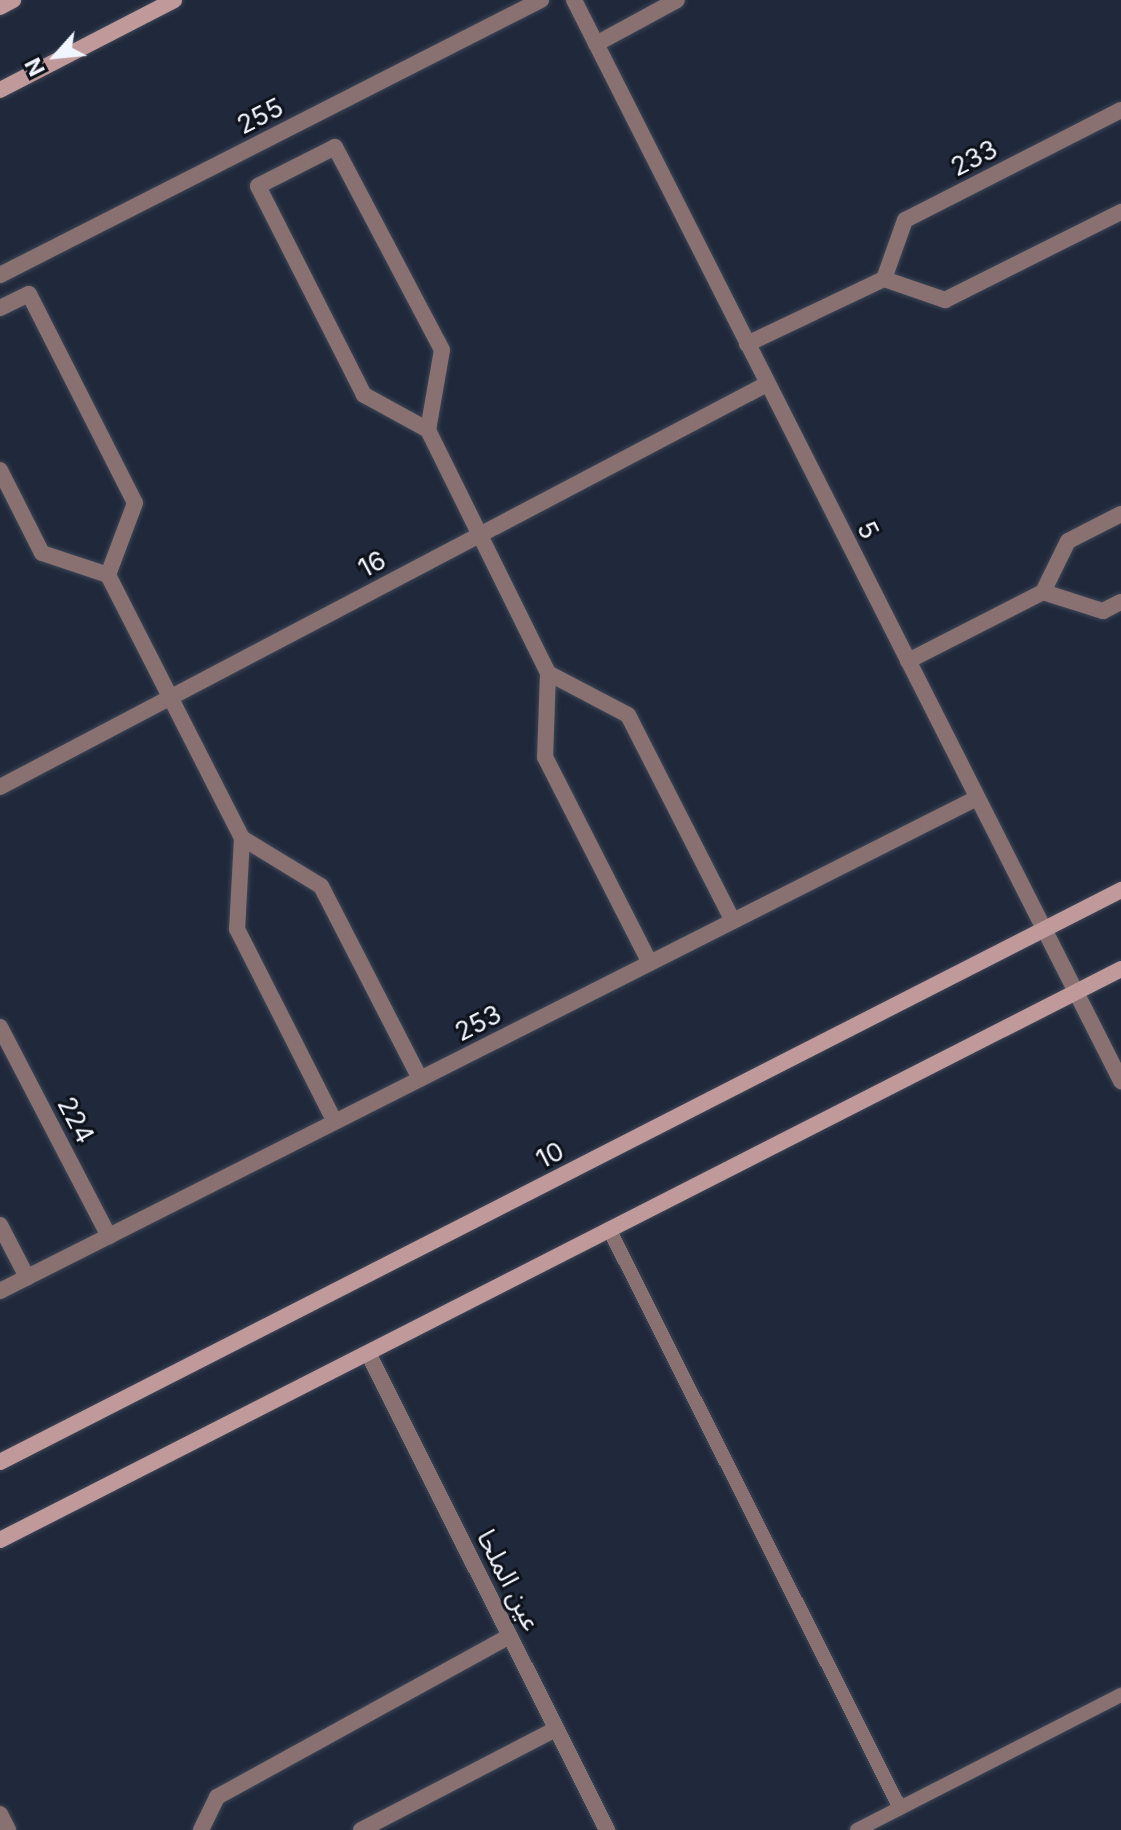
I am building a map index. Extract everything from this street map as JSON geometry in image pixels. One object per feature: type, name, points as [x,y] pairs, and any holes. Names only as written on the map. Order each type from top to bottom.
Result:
[{"type":"street","points":[[0,7],[13,0]]},
{"type":"street","points":[[0,90],[174,0]]},
{"type":"street","name":"255","points":[[0,275],[541,0]]},
{"type":"street","name":"5","points":[[574,0],[1121,1081]]},
{"type":"street","points":[[596,44],[677,0]]},
{"type":"street","name":"233","points":[[884,279],[905,220],[1121,110]]},
{"type":"street","points":[[428,430],[442,350],[335,147],[258,186],[364,395],[428,430],[481,534],[548,673],[545,757],[650,963]]},
{"type":"street","points":[[747,344],[884,279],[945,300],[1121,212]]},
{"type":"street","points":[[0,308],[29,294],[135,503],[108,575]]},
{"type":"street","name":"16","points":[[0,787],[767,384]]},
{"type":"street","points":[[0,470],[42,553],[108,575],[242,838],[237,929],[335,1122]]},
{"type":"street","points":[[908,661],[1043,592],[1068,541],[1121,514]]},
{"type":"street","points":[[1043,592],[1103,611],[1121,602]]},
{"type":"street","points":[[548,673],[628,715],[733,921]]},
{"type":"street","name":"253","points":[[0,1291],[977,798]]},
{"type":"street","points":[[242,838],[321,886],[420,1079]]},
{"type":"street","name":"10","points":[[0,1462],[1121,890]]},
{"type":"street","points":[[0,1540],[1121,969]]},
{"type":"street","name":"224","points":[[0,1027],[109,1236]]},
{"type":"street","points":[[0,1225],[27,1277]]},
{"type":"street","name":"عين الملحا","points":[[368,1353],[607,1830]]},
{"type":"street","points":[[201,1830],[217,1797],[510,1636]]},
{"type":"street","points":[[361,1830],[556,1729]]},
{"type":"street","points":[[0,1814],[8,1830]]},
{"type":"lane","points":[[609,1229],[900,1808]]},
{"type":"lane","points":[[857,1830],[1121,1695]]}]
